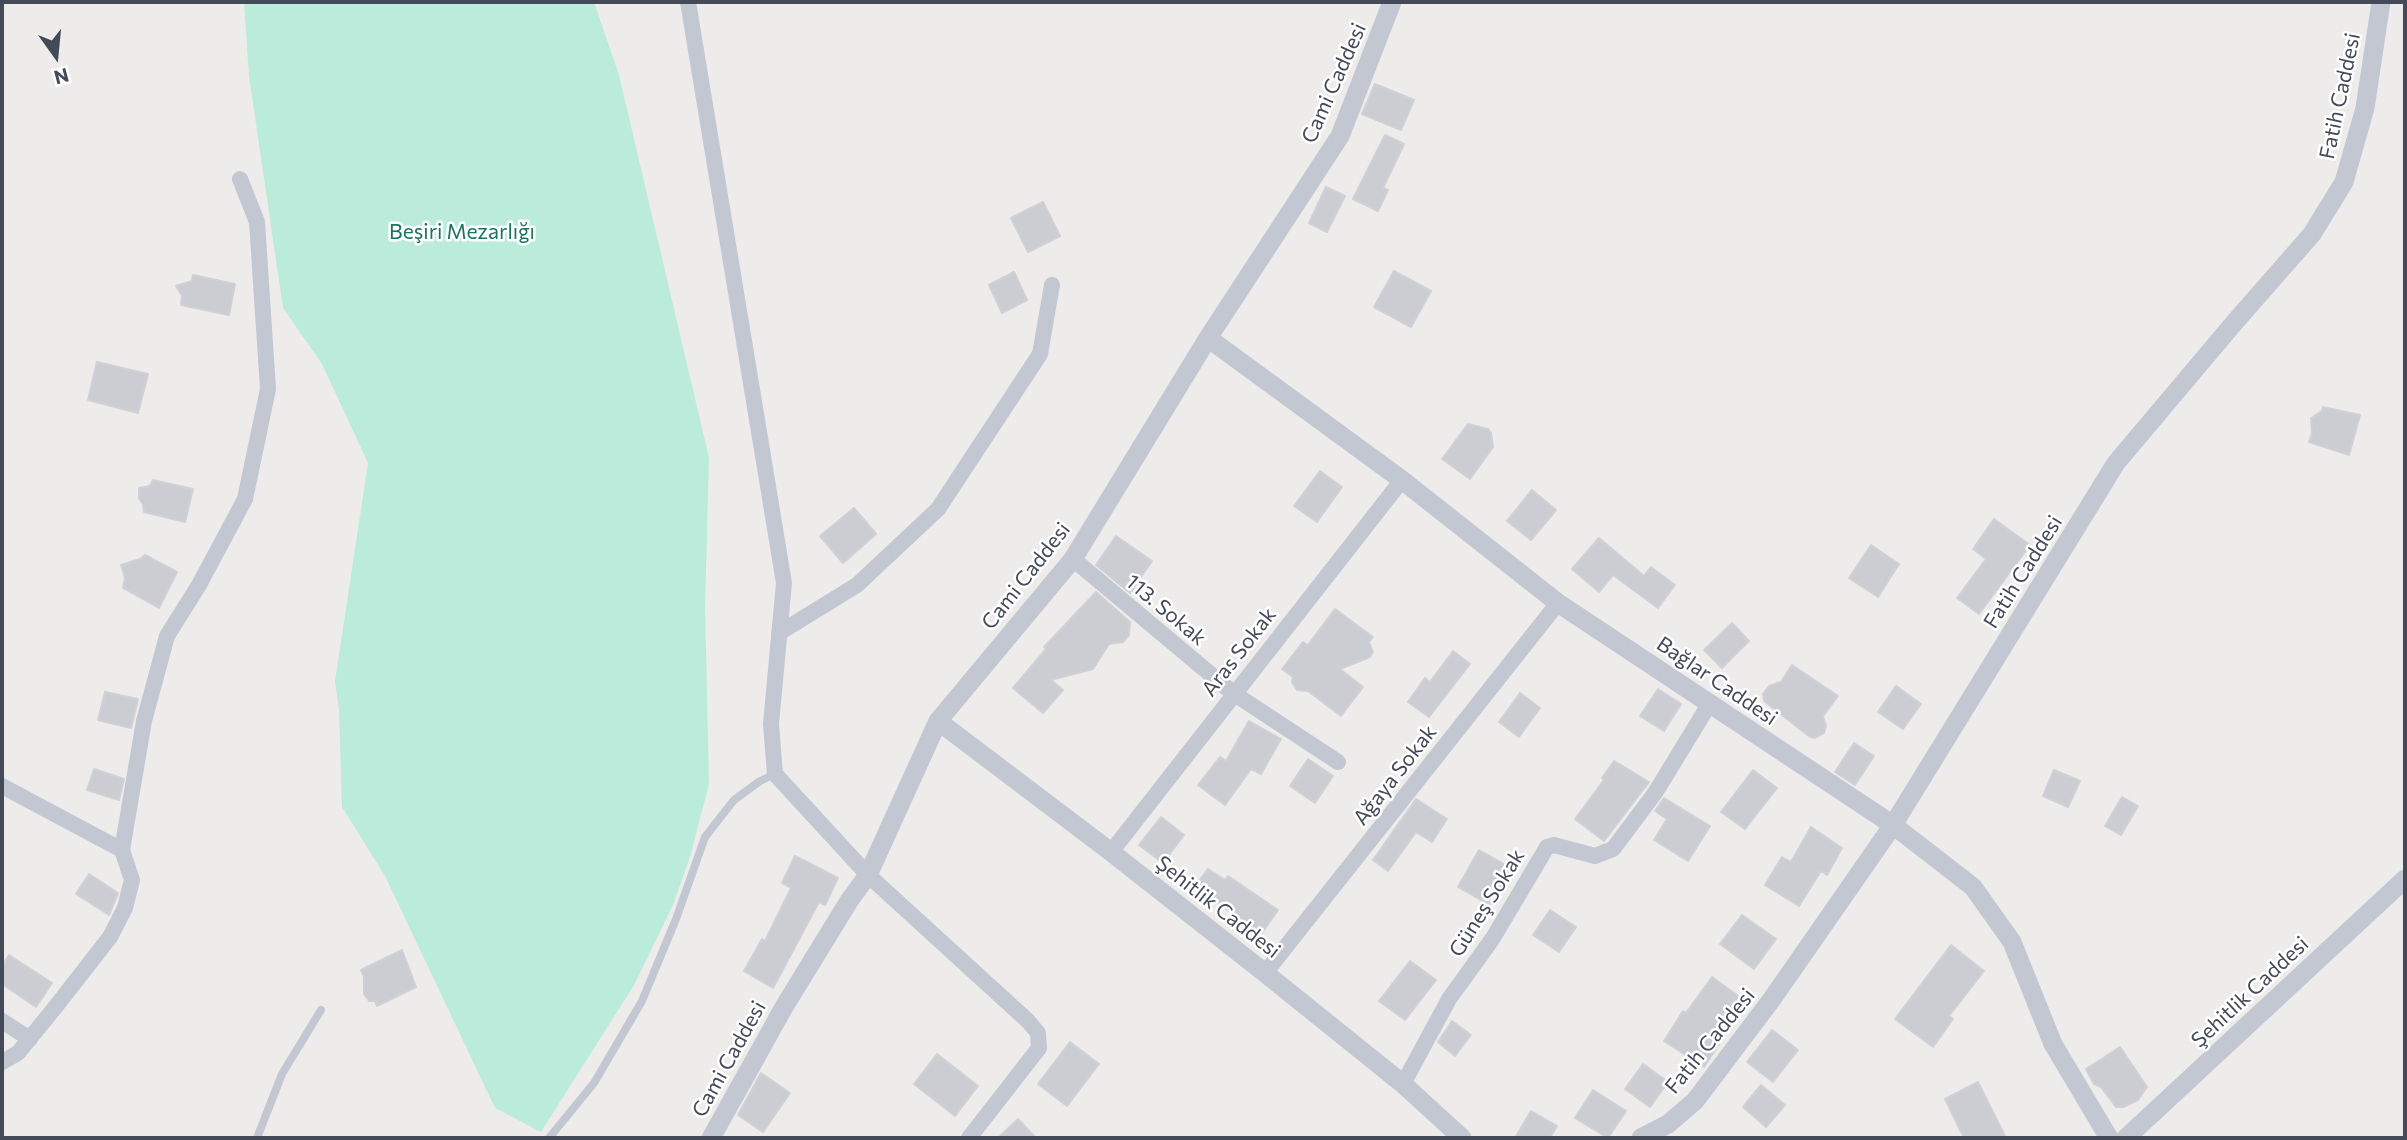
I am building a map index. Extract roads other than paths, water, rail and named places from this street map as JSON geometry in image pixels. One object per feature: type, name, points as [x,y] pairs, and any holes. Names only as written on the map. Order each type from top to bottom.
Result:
[{"type":"street","points":[[688,2],[783,583],[771,724],[775,774],[868,875],[1038,1033],[1039,1048],[969,1138]]},
{"type":"street","name":"Cami Caddesi","points":[[711,1138],[784,1007],[868,875],[938,721],[1073,559],[1208,338],[1340,136],[1392,2]]},
{"type":"street","name":"Fatih Caddesi","points":[[1642,1138],[1668,1124],[1695,1101],[1772,999],[1893,825],[2116,463],[2312,234],[2344,182],[2365,108],[2381,2]]},
{"type":"street","points":[[2,1062],[18,1053],[30,1039],[110,937],[125,908],[132,880],[122,850],[144,722],[167,636],[199,585],[245,499],[268,389],[257,222],[240,179]]},
{"type":"street","points":[[779,634],[857,584],[939,509],[1040,354],[1052,285]]},
{"type":"street","name":"Bağlar Caddesi","points":[[1208,338],[1402,480],[1558,603],[1893,825],[1973,887],[2012,942],[2053,1044],[2109,1138]]},
{"type":"street","name":"Aras Sokak","points":[[1111,852],[1402,480]]},
{"type":"street","name":"113. Sokak","points":[[1073,559],[1233,693],[1338,762]]},
{"type":"street","name":"Ağaya Sokak","points":[[1265,973],[1558,603]]},
{"type":"street","name":"Güneş Sokak","points":[[1403,1084],[1449,999],[1493,937],[1546,847],[1554,845],[1595,856],[1613,849],[1655,793],[1710,703]]},
{"type":"street","name":"Şehitlik Caddesi","points":[[938,721],[1265,973],[1403,1084],[1462,1138]]},
{"type":"street","points":[[2,786],[122,850]]},
{"type":"street","name":"Şehitlik Caddesi","points":[[2126,1138],[2405,879]]},
{"type":"street","points":[[2,1021],[30,1039]]},
{"type":"lane","points":[[549,1138],[594,1083],[642,1001],[672,930],[705,837],[718,817],[734,800],[753,785],[775,774]]},
{"type":"lane","points":[[257,1138],[282,1074],[321,1010]]},
{"type":"park label","name":"Beşiri Mezarlığı","points":[[462,232]]}]
